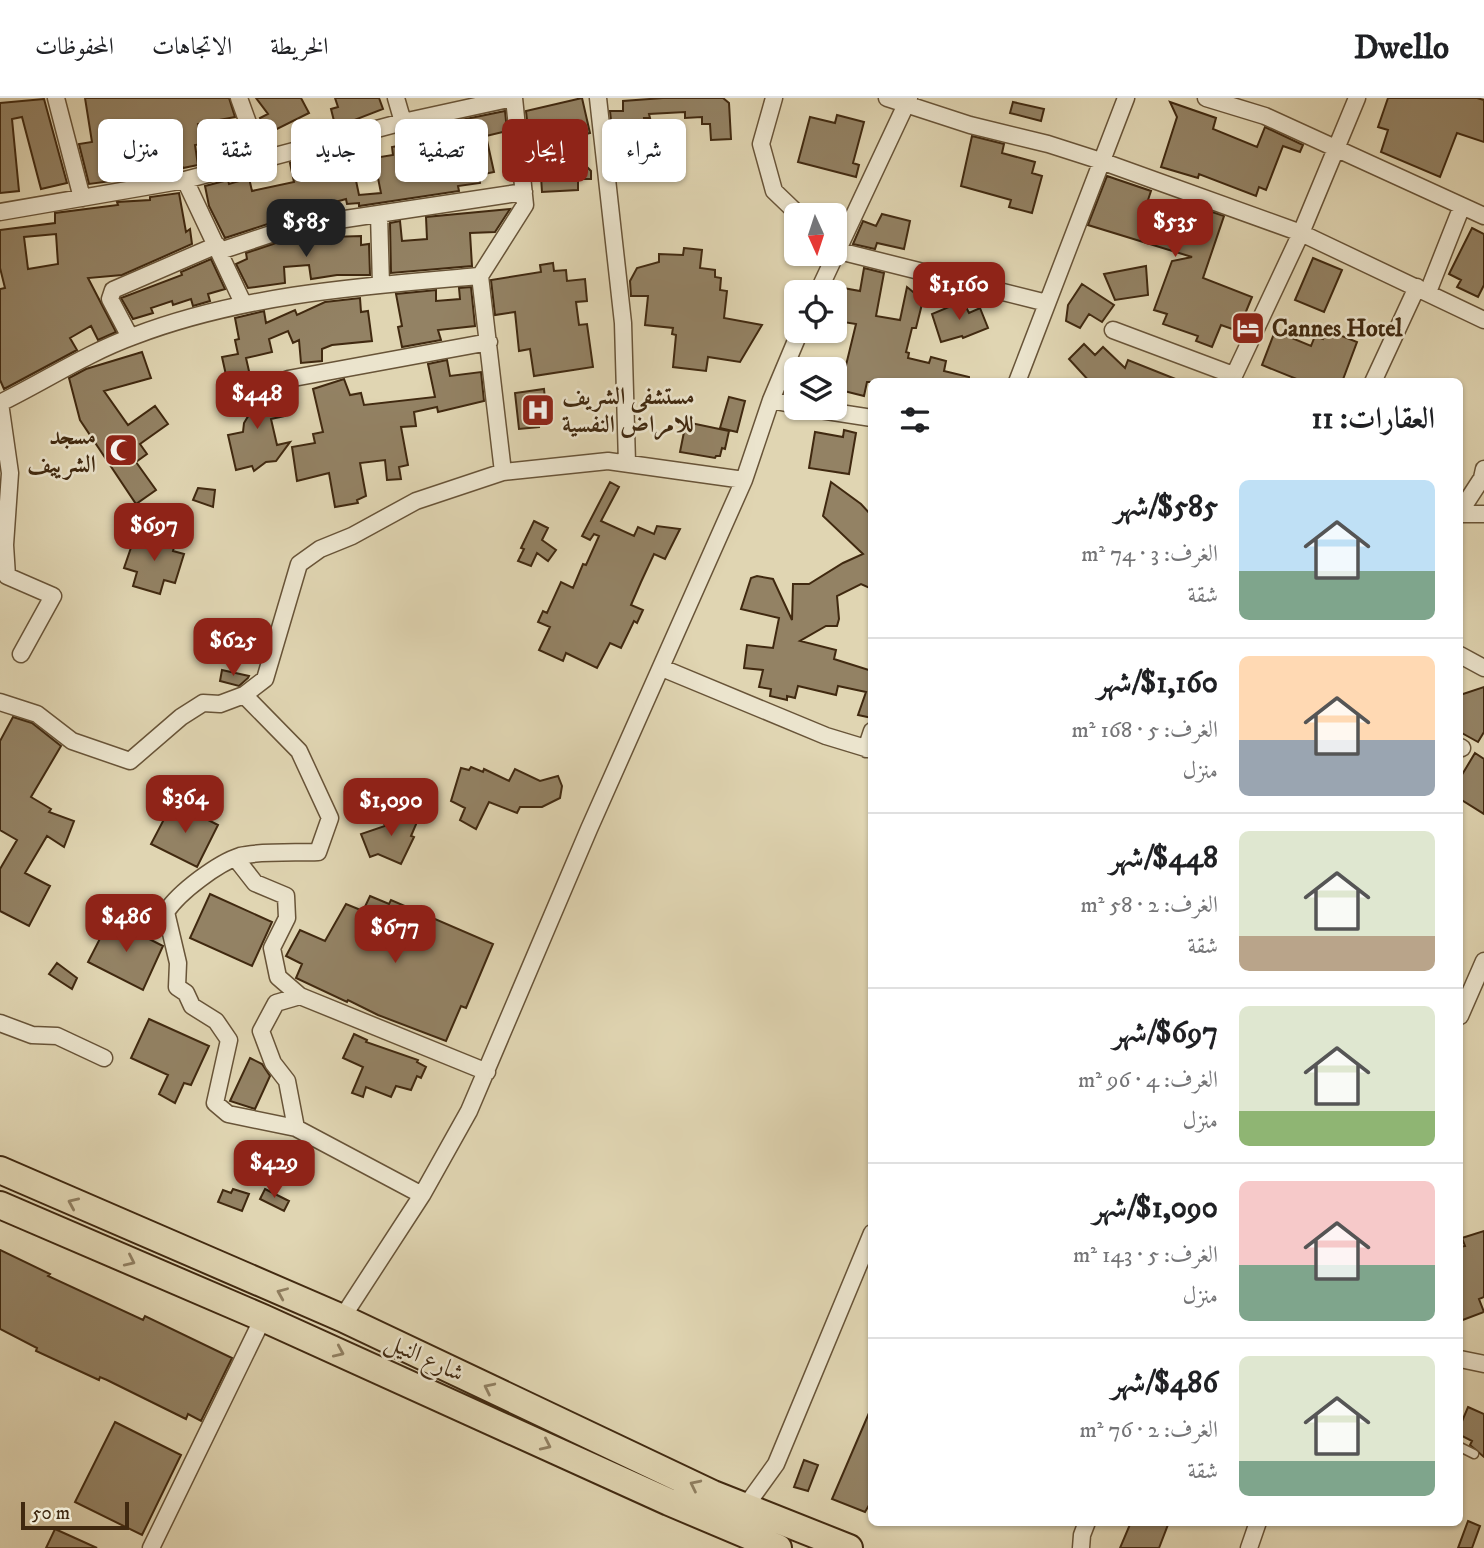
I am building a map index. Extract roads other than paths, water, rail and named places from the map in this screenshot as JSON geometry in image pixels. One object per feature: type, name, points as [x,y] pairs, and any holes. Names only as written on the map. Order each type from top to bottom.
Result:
[{"type":"main road","name":"شارع النيل","points":[[0,1170],[342,1318],[713,1494],[849,1548]]},
{"type":"main road","name":"شارع النيل","points":[[0,1205],[263,1318],[669,1502],[778,1548]]},
{"type":"street","points":[[56,98],[82,198]]},
{"type":"street","points":[[239,98],[247,119]]},
{"type":"street","points":[[396,98],[402,119]]},
{"type":"street","points":[[415,119],[489,100],[514,98],[525,205],[480,276],[503,472]]},
{"type":"street","points":[[598,98],[623,323],[627,463]]},
{"type":"street","points":[[774,98],[761,144],[774,191],[786,203]]},
{"type":"street","points":[[887,98],[1101,160],[1301,233],[1484,320]]},
{"type":"street","points":[[1019,378],[1126,98]]},
{"type":"street","points":[[1206,98],[1265,116],[1484,216]]},
{"type":"street","points":[[1113,330],[1232,378],[1301,233],[1357,98]]},
{"type":"street","points":[[847,227],[908,102]]},
{"type":"street","points":[[277,155],[395,124]]},
{"type":"street","points":[[0,212],[197,177]]},
{"type":"street","points":[[185,180],[243,303]]},
{"type":"street","points":[[130,337],[110,299],[113,290],[218,248],[292,227],[524,191]]},
{"type":"street","points":[[1375,378],[1422,290],[1462,206]]},
{"type":"street","points":[[379,214],[381,285]]},
{"type":"street","points":[[847,254],[1048,303]]},
{"type":"street","points":[[21,654],[53,596],[7,576],[5,545],[10,474],[0,403],[130,337],[243,303],[381,285],[480,276]]},
{"type":"street","points":[[288,379],[489,342]]},
{"type":"street","points":[[342,1318],[422,1195],[469,1111],[589,830],[744,480],[771,400],[795,343]]},
{"type":"street","points":[[771,400],[784,403]]},
{"type":"street","points":[[847,414],[868,417]]},
{"type":"street","points":[[0,702],[37,714],[72,741],[130,761],[181,717],[203,703],[220,704],[244,695],[265,679],[299,564],[320,549],[361,531],[416,501],[503,472],[608,461],[744,480]]},
{"type":"street","points":[[1463,508],[1482,478],[1484,469]]},
{"type":"street","points":[[1463,513],[1484,514]]},
{"type":"street","points":[[1463,657],[1484,668]]},
{"type":"street","points":[[662,668],[813,731],[868,750]]},
{"type":"street","points":[[244,695],[299,751],[330,818],[318,852],[241,856],[208,873],[171,904],[166,912],[178,963],[177,987],[186,993],[192,1006],[216,1021],[229,1040],[215,1103],[228,1114],[296,1128],[422,1195]]},
{"type":"street","points":[[241,856],[237,860],[255,883],[286,895],[287,918],[272,948],[278,977],[300,996],[486,1072]]},
{"type":"street","points":[[1463,1009],[1484,961]]},
{"type":"street","points":[[296,1128],[287,1081],[273,1063],[261,1031],[276,1003],[300,996]]},
{"type":"street","points":[[0,1023],[32,1035],[57,1036],[104,1058]]},
{"type":"street","points":[[745,1507],[776,1464],[868,1243]]},
{"type":"street","points":[[151,1548],[263,1318]]},
{"type":"street","points":[[1463,1360],[1484,1364]]},
{"type":"street","points":[[1081,1548],[1085,1526]]},
{"type":"street","points":[[1248,1548],[1256,1526]]},
{"type":"lane","points":[[1463,1448],[1474,1454]]},
{"type":"place","name":"Cannes Hotel","points":[[1248,328]]},
{"type":"place","name":"مستشفى الشريف للامراض النفسية","points":[[538,410]]},
{"type":"place","name":"مسجد الشرييف","points":[[121,450]]}]
